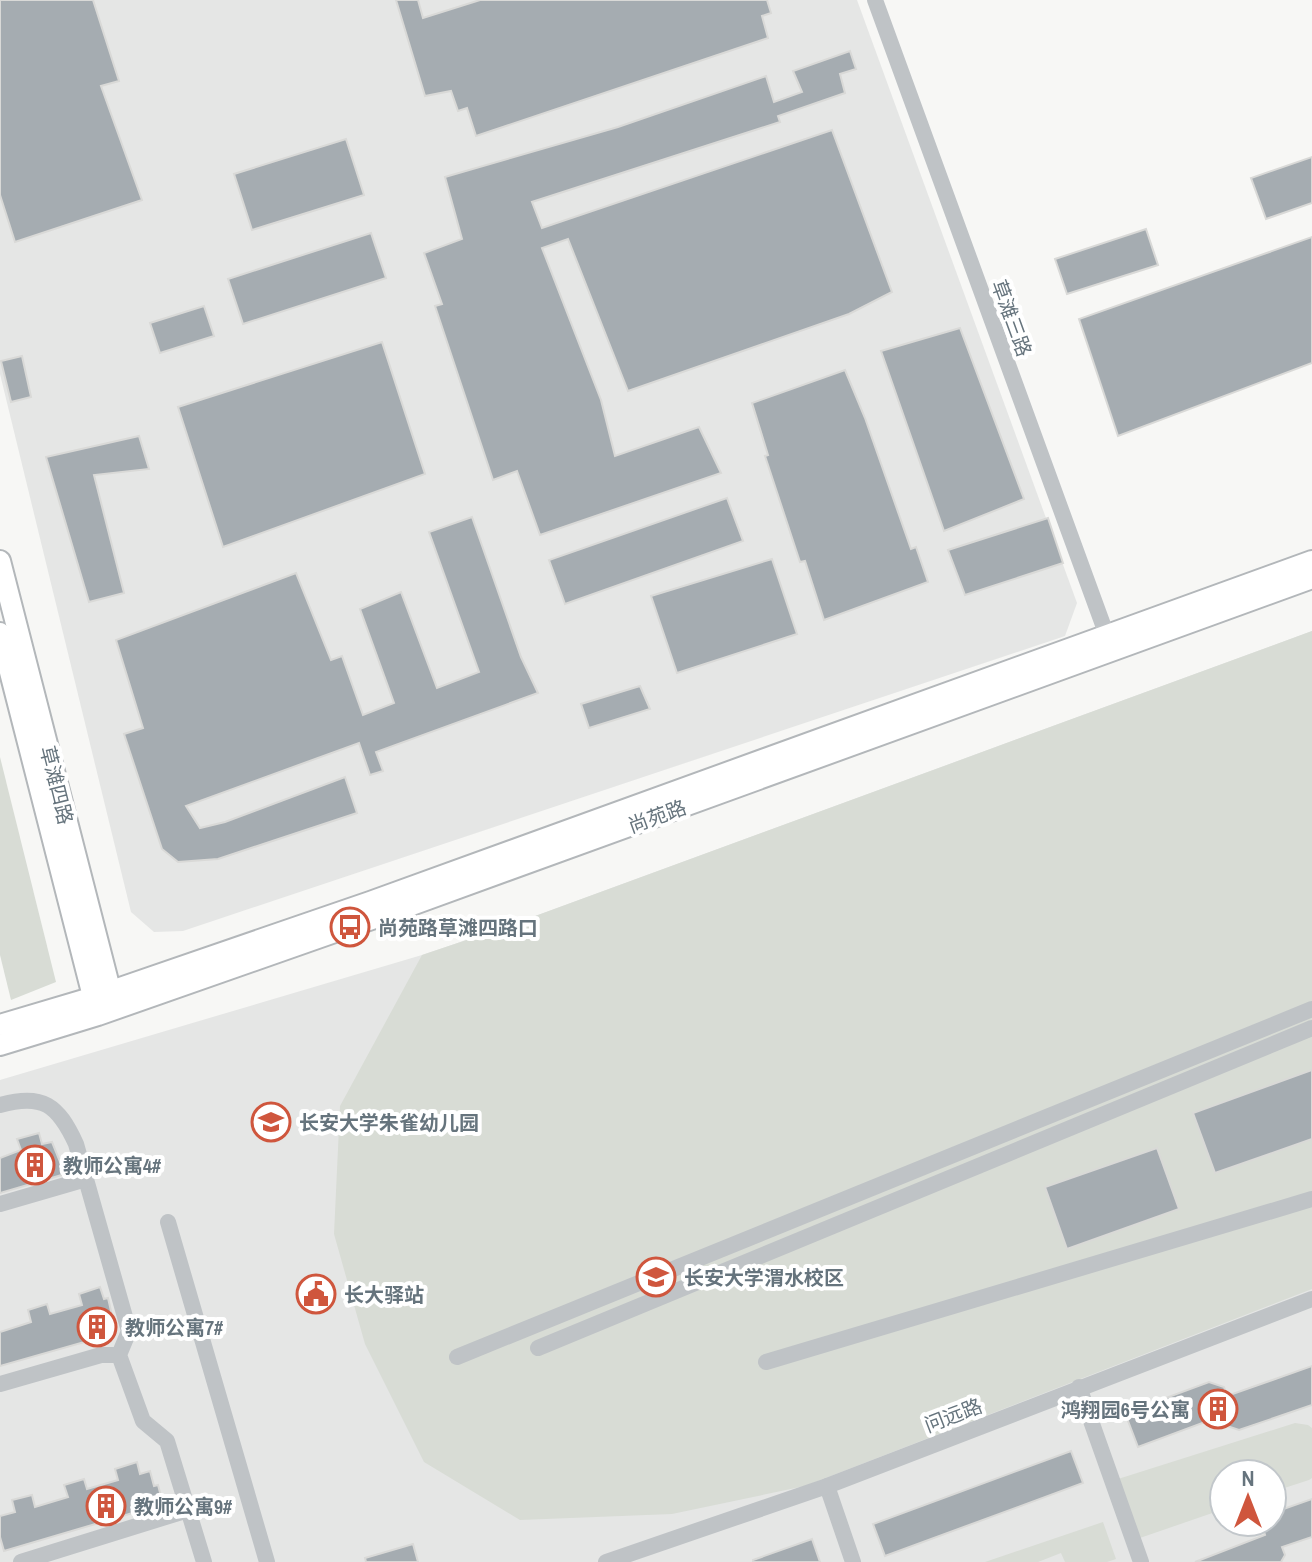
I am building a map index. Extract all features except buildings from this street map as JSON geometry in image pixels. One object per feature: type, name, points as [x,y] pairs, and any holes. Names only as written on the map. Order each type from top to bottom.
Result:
[{"type":"main road","name":"草滩四路","points":[[0,561],[104,1003]]},
{"type":"main road","name":"尚苑路","points":[[0,1045],[104,1003],[406,907],[1109,642],[1312,561]]},
{"type":"main road","name":"尚苑路","points":[[1109,642],[1312,578]]},
{"type":"main road","name":"草滩四路","points":[[0,633],[104,1003]]},
{"type":"main road","name":"尚苑路","points":[[0,1025],[104,1003]]},
{"type":"street","name":"草滩三路","points":[[875,0],[1109,642]]},
{"type":"street","points":[[457,1357],[1312,1009]]},
{"type":"street","points":[[538,1348],[1312,1028]]},
{"type":"street","points":[[0,1105],[39,1100],[54,1108],[67,1124],[76,1144],[129,1331],[119,1355],[143,1421],[167,1441],[204,1562]]},
{"type":"street","points":[[0,1204],[86,1179]]},
{"type":"street","points":[[766,1362],[1312,1199]]},
{"type":"street","points":[[168,1222],[267,1562]]},
{"type":"street","name":"问远路","points":[[606,1562],[827,1486],[1312,1299]]},
{"type":"street","points":[[0,1384],[101,1355],[119,1355]]},
{"type":"street","points":[[1079,1387],[1141,1562]]},
{"type":"street","points":[[827,1486],[853,1562]]},
{"type":"street","points":[[21,1562],[188,1510]]},
{"type":"shaded area","points":[[0,0],[857,0],[1077,603],[1065,636],[183,931],[154,932],[131,912],[0,374]]},
{"type":"shaded area","name":"长安大学渭水校区","points":[[1312,631],[1312,1562],[0,1562],[0,1080],[422,955]]},
{"type":"shaded area","name":"长安大学渭水校区","points":[[1312,631],[1312,1289],[805,1486],[672,1514],[520,1520],[424,1462],[365,1344],[334,1234],[340,1106],[422,955]]},
{"type":"shaded area","points":[[0,757],[56,982],[11,1000],[0,955]]},
{"type":"shaded area","points":[[1295,1423],[1312,1428],[1312,1478],[1309,1480],[1288,1487],[1288,1458],[1208,1458],[1208,1515],[1137,1539],[1118,1479]]},
{"type":"shaded area","points":[[1103,1522],[1116,1559],[1107,1562],[1065,1562],[1061,1553],[1038,1562],[985,1562]]},
{"type":"place","name":"尚苑路草滩四路口","points":[[350,927]]},
{"type":"place","name":"长安大学朱雀幼儿园","points":[[271,1122]]},
{"type":"place","name":"教师公寓4#","points":[[35,1165]]},
{"type":"place","name":"长安大学渭水校区","points":[[656,1277]]},
{"type":"place","name":"长大驿站","points":[[316,1294]]},
{"type":"place","name":"教师公寓7#","points":[[97,1327]]},
{"type":"place","name":"鸿翔园6号公寓","points":[[1218,1409]]},
{"type":"place","name":"教师公寓9#","points":[[106,1506]]}]
